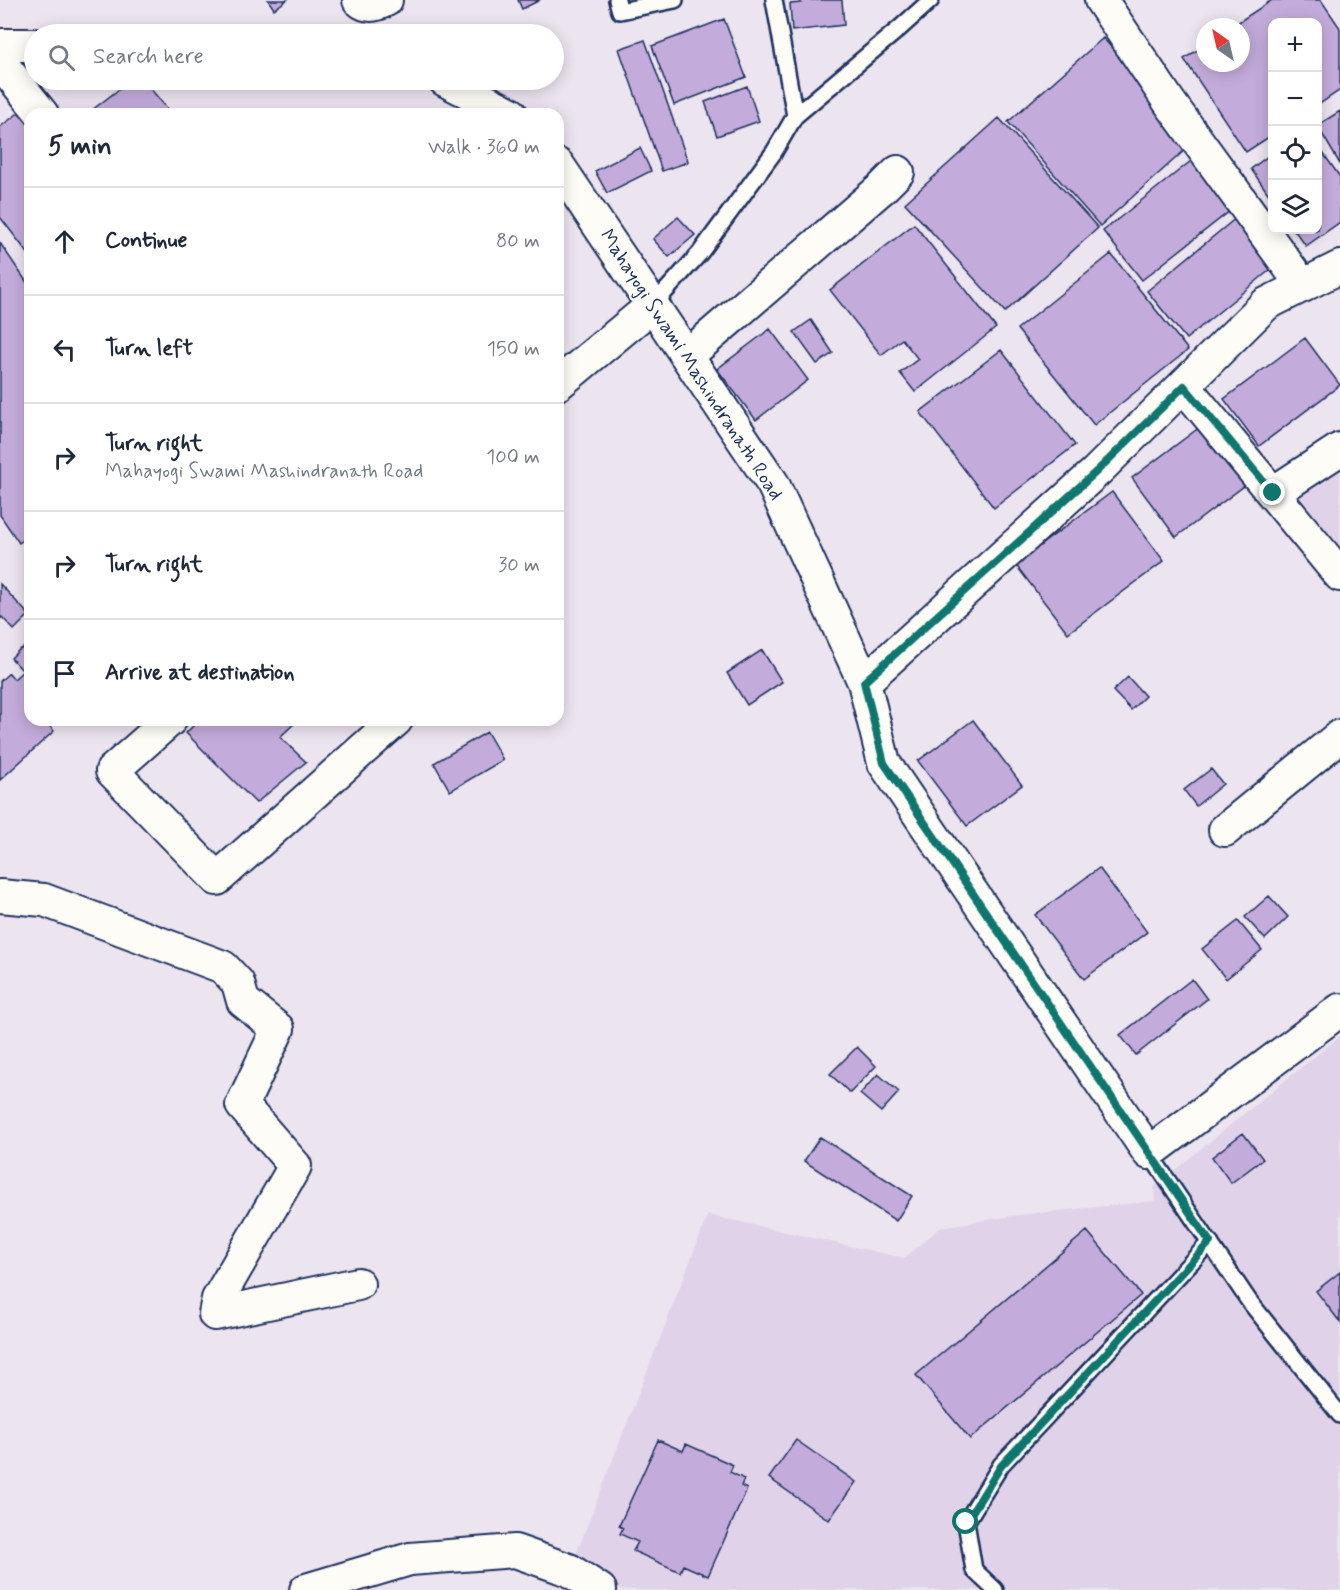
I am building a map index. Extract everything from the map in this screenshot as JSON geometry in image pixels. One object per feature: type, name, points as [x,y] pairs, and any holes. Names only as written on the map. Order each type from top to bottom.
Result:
[{"type":"street","points":[[359,0],[375,6],[386,0]]},
{"type":"street","points":[[1101,0],[1170,103],[1304,286]]},
{"type":"street","points":[[0,45],[24,45]]},
{"type":"street","points":[[0,62],[37,108]]},
{"type":"street","points":[[464,90],[499,108]]},
{"type":"street","points":[[687,356],[898,172]]},
{"type":"street","name":"Mahayogi Swami Mashindranath Road","points":[[564,174],[773,484],[864,682],[884,763],[1149,1153]]},
{"type":"street","points":[[864,682],[1097,471],[1266,304],[1340,267]]},
{"type":"street","points":[[564,379],[653,305]]},
{"type":"street","points":[[1184,386],[1340,575]]},
{"type":"street","points":[[1273,493],[1340,449]]},
{"type":"street","points":[[163,726],[112,771],[217,879],[389,726]]},
{"type":"street","points":[[1225,830],[1340,736]]},
{"type":"street","points":[[0,896],[44,900],[223,968],[238,983],[243,1001],[278,1029],[242,1105],[295,1166],[218,1299],[215,1314],[358,1284]]},
{"type":"street","points":[[1149,1153],[1340,1010]]},
{"type":"street","points":[[306,1590],[410,1560],[515,1551],[569,1570],[600,1590]]},
{"type":"lane","points":[[617,0],[620,11],[675,0]]},
{"type":"lane","points":[[774,0],[795,116]]},
{"type":"lane","points":[[653,305],[700,253],[774,152],[795,116],[892,36],[931,0]]},
{"type":"lane","points":[[1149,1153],[1249,1301],[1340,1415]]},
{"type":"lane","points":[[994,1590],[974,1570],[966,1522],[1001,1466],[1210,1242]]},
{"type":"shaded area","points":[[1340,437],[1340,556],[1277,479]]},
{"type":"shaded area","points":[[1340,1036],[1340,1590],[616,1590],[573,1562],[708,1215],[904,1258],[941,1227],[1018,1215],[1155,1201],[1154,1187]]},
{"type":"building","points":[[268,0],[287,0],[274,9]]},
{"type":"building","points":[[518,0],[540,0],[522,9]]},
{"type":"building","points":[[801,0],[842,0],[844,25],[792,31],[790,4],[801,3]]},
{"type":"building","points":[[1272,0],[1321,0],[1340,28],[1340,90],[1322,102],[1322,18],[1268,18],[1268,138],[1246,152],[1184,59],[1196,51],[1196,72],[1250,72],[1250,18],[1245,18]]},
{"type":"building","points":[[724,19],[746,77],[674,105],[652,46]]},
{"type":"building","points":[[1103,38],[1195,141],[1100,226],[1008,122]]},
{"type":"building","points":[[645,40],[688,162],[662,171],[619,49]]},
{"type":"building","points":[[747,86],[759,121],[717,136],[705,102]]},
{"type":"building","points":[[118,90],[152,90],[167,108],[95,108]]},
{"type":"building","points":[[24,109],[24,248],[0,217],[0,127]]},
{"type":"building","points":[[1340,111],[1340,164],[1322,134],[1322,122]]},
{"type":"building","points":[[999,118],[1098,228],[1005,312],[905,203]]},
{"type":"building","points":[[640,148],[651,171],[607,193],[595,171]]},
{"type":"building","points":[[1322,152],[1340,177],[1340,222],[1306,246],[1297,234],[1322,234]]},
{"type":"building","points":[[1201,153],[1240,203],[1142,280],[1103,231]]},
{"type":"building","points":[[1268,156],[1268,193],[1251,169]]},
{"type":"building","points":[[1242,213],[1281,261],[1186,339],[1147,291]]},
{"type":"building","points":[[678,217],[695,235],[669,257],[653,239]]},
{"type":"building","points":[[914,224],[996,328],[915,392],[900,373],[918,359],[902,339],[881,355],[830,290]]},
{"type":"building","points":[[0,243],[24,278],[24,539],[19,543],[0,515]]},
{"type":"building","points":[[1111,254],[1188,350],[1094,425],[1017,329]]},
{"type":"building","points":[[811,320],[833,353],[817,364],[794,332]]},
{"type":"building","points":[[770,329],[808,380],[756,420],[717,369]]},
{"type":"building","points":[[1305,338],[1340,385],[1259,446],[1224,399]]},
{"type":"building","points":[[1001,350],[1075,445],[994,508],[920,412]]},
{"type":"building","points":[[1208,421],[1252,480],[1176,537],[1132,478]]},
{"type":"building","points":[[1112,492],[1164,561],[1068,633],[1015,564]]},
{"type":"building","points":[[0,584],[24,610],[24,620],[14,630],[2,617],[0,619]]},
{"type":"building","points":[[24,648],[24,726],[50,726],[54,731],[0,780],[0,681],[9,673],[14,679],[23,671],[11,658]]},
{"type":"building","points":[[762,650],[782,682],[747,705],[727,673]]},
{"type":"building","points":[[1128,677],[1145,696],[1131,710],[1113,691]]},
{"type":"building","points":[[973,720],[1022,785],[967,826],[918,761]]},
{"type":"building","points":[[193,726],[292,726],[280,737],[306,762],[256,803],[186,733]]},
{"type":"building","points":[[487,732],[503,760],[450,791],[434,763]]},
{"type":"building","points":[[1211,769],[1223,784],[1196,806],[1184,790]]},
{"type":"building","points":[[1099,868],[1147,932],[1084,979],[1035,915]]},
{"type":"building","points":[[1269,896],[1288,917],[1265,939],[1245,917]]},
{"type":"building","points":[[1238,921],[1262,950],[1226,979],[1202,949]]},
{"type":"building","points":[[1192,979],[1207,999],[1136,1055],[1120,1035]]},
{"type":"building","points":[[857,1047],[876,1066],[850,1093],[830,1074]]},
{"type":"building","points":[[878,1074],[899,1092],[881,1112],[860,1094]]},
{"type":"building","points":[[1243,1133],[1263,1159],[1231,1183],[1212,1157]]},
{"type":"building","points":[[820,1137],[912,1196],[896,1221],[804,1161]]},
{"type":"building","points":[[1087,1231],[1141,1295],[970,1439],[916,1375]]},
{"type":"building","points":[[1340,1272],[1340,1322],[1316,1291]]},
{"type":"building","points":[[658,1440],[683,1451],[686,1444],[733,1465],[730,1472],[744,1479],[741,1486],[747,1489],[708,1576],[683,1565],[680,1572],[633,1551],[638,1542],[620,1534],[623,1528],[619,1526]]},
{"type":"building","points":[[796,1440],[856,1482],[829,1520],[769,1478]]},
{"type":"route","points":[[966,1522],[1001,1466],[1210,1242],[884,763],[864,682],[1097,471],[1184,386],[1273,493]]}]
